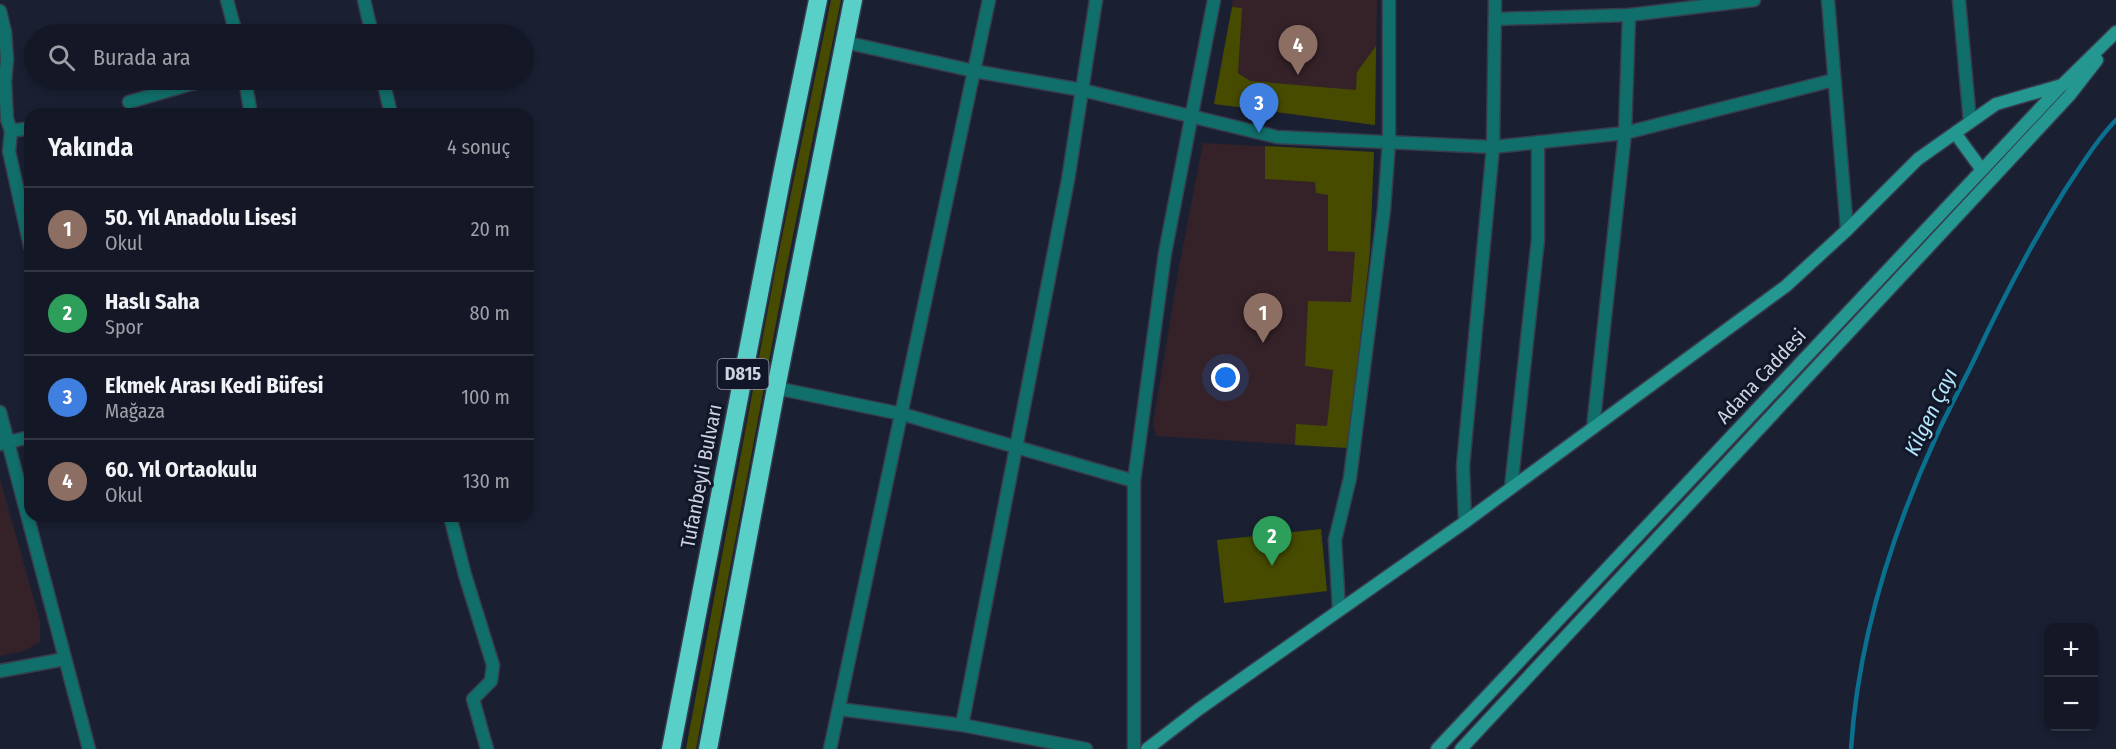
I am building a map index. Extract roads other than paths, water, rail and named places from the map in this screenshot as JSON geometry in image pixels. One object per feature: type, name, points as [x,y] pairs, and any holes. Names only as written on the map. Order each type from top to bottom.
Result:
[{"type":"highway","name":"Tufanbeyli Bulvarı","points":[[671,749],[818,0]]},
{"type":"highway","name":"D815","points":[[708,749],[776,388],[853,0]]},
{"type":"main road","points":[[1461,749],[2061,104],[2116,33]]},
{"type":"main road","name":"Adana Caddesi","points":[[1437,749],[2062,85],[2116,33]]},
{"type":"main road","points":[[1147,749],[1199,709],[1512,488],[1786,286],[1847,230],[1918,159],[1996,104],[2062,85]]},
{"type":"main road","points":[[1954,133],[1982,170]]},
{"type":"street","points":[[227,0],[233,24]]},
{"type":"street","points":[[364,0],[370,24]]},
{"type":"street","points":[[830,749],[989,0]]},
{"type":"street","points":[[962,725],[1068,180],[1096,0]]},
{"type":"street","points":[[1134,749],[1134,481],[1165,253],[1214,0]]},
{"type":"street","points":[[1339,610],[1335,540],[1350,478],[1384,209],[1389,142],[1389,0]]},
{"type":"street","points":[[1465,522],[1463,466],[1493,147],[1495,0]]},
{"type":"street","points":[[1496,19],[1629,15],[1754,0]]},
{"type":"street","points":[[1828,0],[1847,230]]},
{"type":"street","points":[[1959,0],[1970,122]]},
{"type":"street","points":[[0,11],[5,32],[7,59],[5,82],[7,118],[11,131],[9,152],[24,219]]},
{"type":"street","points":[[1593,428],[1625,133],[1629,15]]},
{"type":"street","points":[[844,42],[974,71],[1082,90],[1277,137],[1493,147],[1625,133],[1834,80]]},
{"type":"street","points":[[129,102],[170,90]]},
{"type":"street","points":[[247,90],[250,108]]},
{"type":"street","points":[[385,90],[390,108]]},
{"type":"street","points":[[11,131],[24,129]]},
{"type":"street","points":[[1512,488],[1538,239],[1538,142]]},
{"type":"street","points":[[776,388],[902,414],[1134,481]]},
{"type":"street","points":[[0,412],[4,443],[24,514]]},
{"type":"street","points":[[4,443],[24,438]]},
{"type":"street","points":[[26,522],[89,749]]},
{"type":"street","points":[[452,522],[465,575],[493,665],[491,681],[473,699],[487,749]]},
{"type":"street","points":[[0,671],[65,659]]},
{"type":"street","points":[[839,710],[962,725],[1086,749]]},
{"type":"waterway","name":"Kilgen Çayı","points":[[1851,749],[1861,669],[1869,630],[1890,552],[1919,476],[1944,419],[2006,294],[2052,210],[2102,136],[2116,120]]},
{"type":"place","name":"60. Yıl Ortaokulu","points":[[1298,75]]},
{"type":"place","name":"Ekmek Arası Kedi Büfesi","points":[[1259,133]]},
{"type":"place","name":"50. Yıl Anadolu Lisesi","points":[[1263,343]]},
{"type":"place","name":"Haslı Saha","points":[[1272,566]]}]
